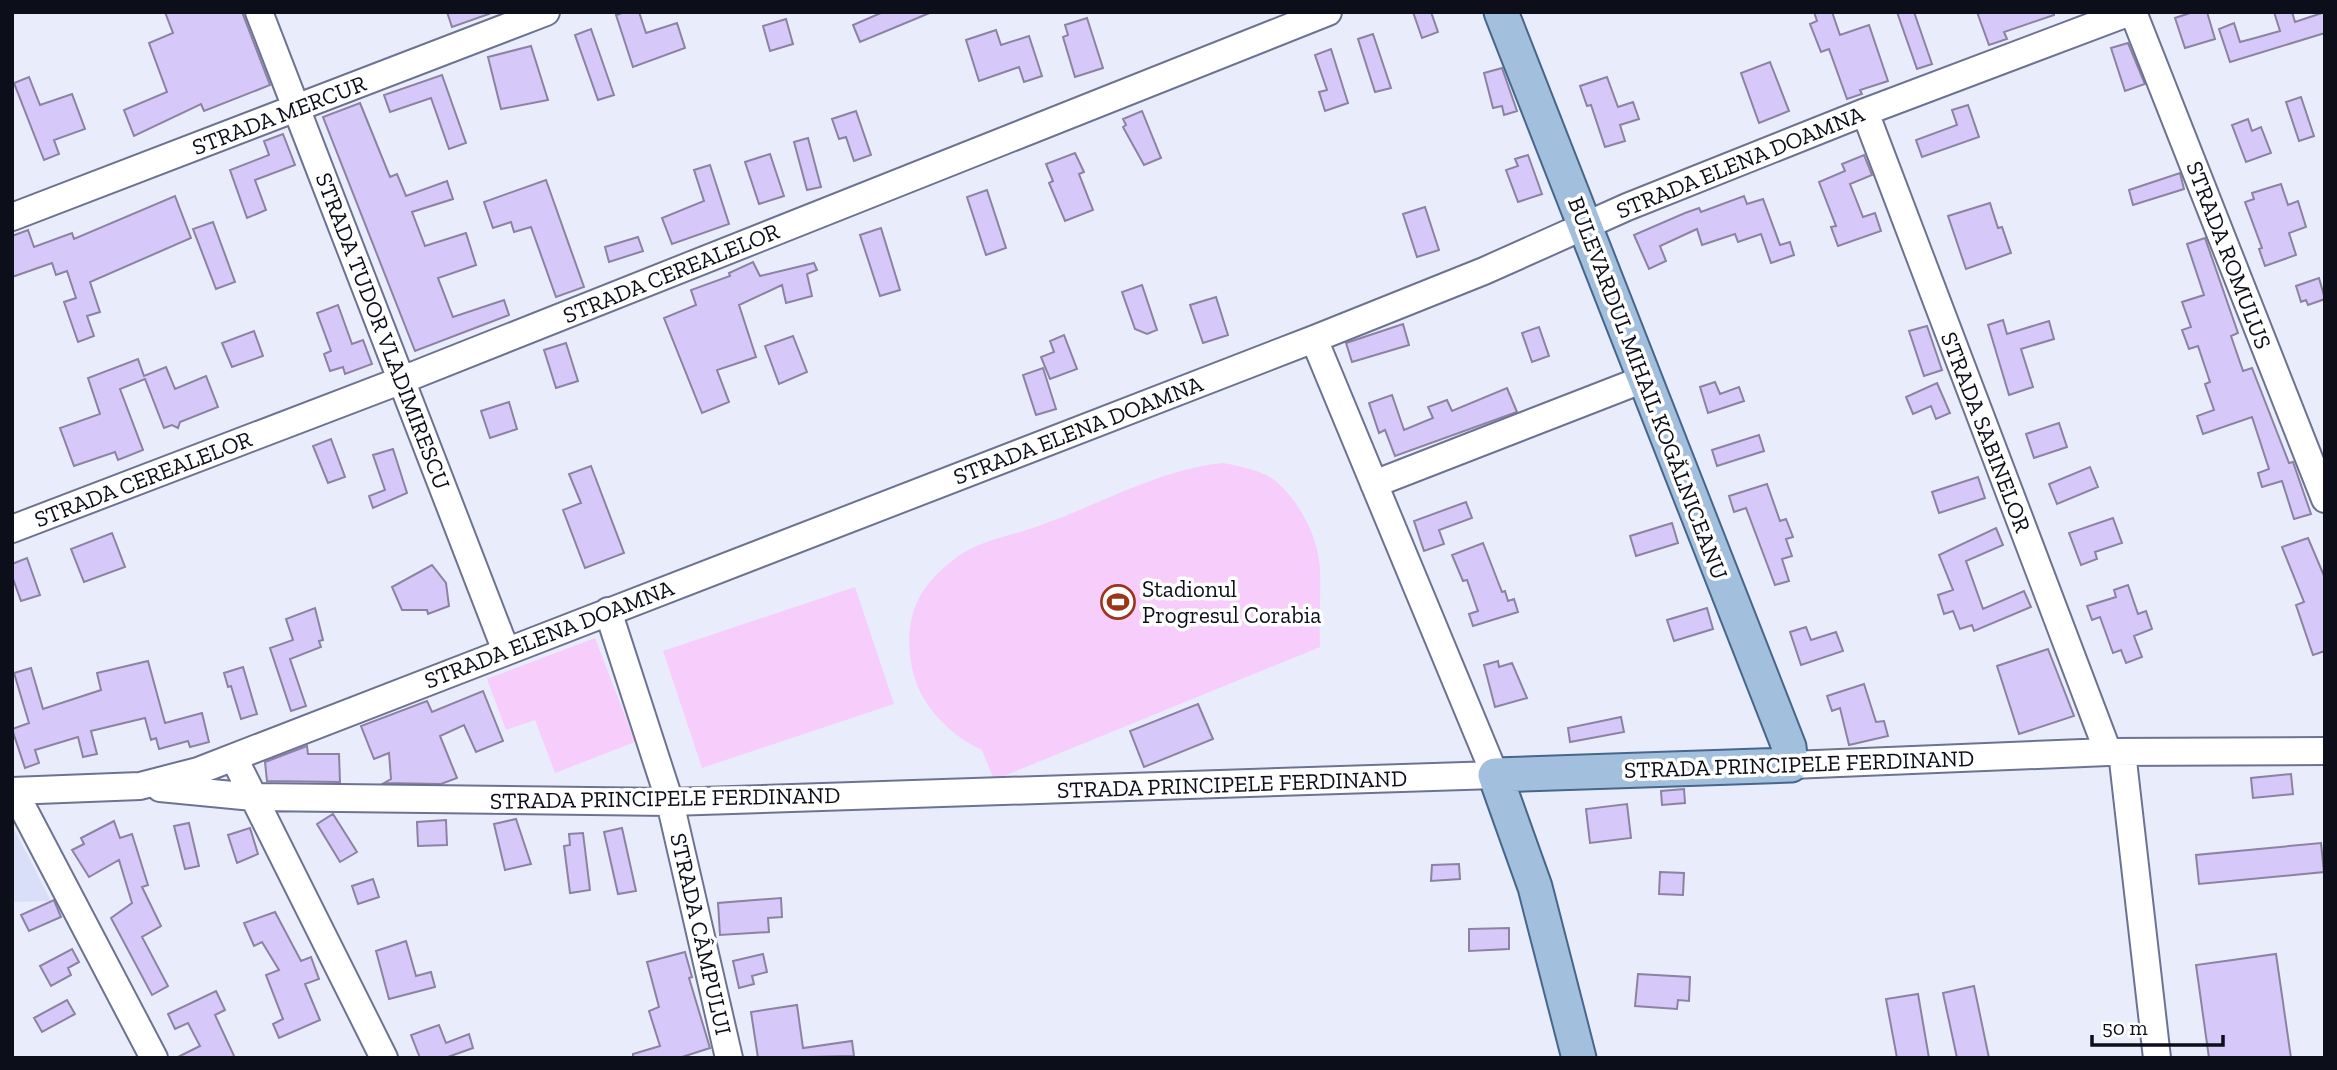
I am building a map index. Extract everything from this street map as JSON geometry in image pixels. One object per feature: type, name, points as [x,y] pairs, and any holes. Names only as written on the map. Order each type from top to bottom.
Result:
[{"type":"main road","name":"BULEVARDUL MIHAIL KOGĂLNICEANU","points":[[1501,12],[1789,747],[1791,765]]},
{"type":"main road","name":"STRADA PRINCIPELE FERDINAND","points":[[1495,775],[1791,765]]},
{"type":"main road","points":[[1495,775],[1535,887],[1579,1058]]},
{"type":"street","name":"STRADA TUDOR VLADIMIRESCU","points":[[259,12],[506,651]]},
{"type":"street","name":"STRADA MERCUR","points":[[12,217],[547,12]]},
{"type":"street","name":"STRADA CEREALELOR","points":[[12,529],[402,380],[1328,12]]},
{"type":"street","name":"STRADA ELENA DOAMNA","points":[[13,791],[140,786],[198,771],[234,758],[1314,339],[1484,271],[1584,225],[1865,112],[2132,12]]},
{"type":"street","name":"STRADA ROMULUS","points":[[2132,12],[2325,499]]},
{"type":"street","name":"STRADA SABINELOR","points":[[1865,112],[2115,752],[2157,1058]]},
{"type":"street","points":[[1314,339],[1495,775]]},
{"type":"street","points":[[1374,484],[1644,379]]},
{"type":"street","name":"STRADA CÂMPULUI","points":[[608,611],[670,802],[729,1058]]},
{"type":"street","name":"STRADA PRINCIPELE FERDINAND","points":[[1791,765],[2115,752],[2325,751]]},
{"type":"street","points":[[234,758],[384,1058]]},
{"type":"street","name":"STRADA PRINCIPELE FERDINAND","points":[[140,786],[253,797],[670,802],[1495,775]]},
{"type":"street","points":[[13,791],[154,1058]]},
{"type":"shaded area","points":[[1223,463],[1252,470],[1273,479],[1294,501],[1307,523],[1319,558],[1320,647],[994,780],[982,750],[958,736],[937,717],[921,694],[916,681],[910,656],[909,634],[913,612],[922,592],[948,564],[978,545],[1063,517],[1176,472]]},
{"type":"shaded area","points":[[855,587],[894,704],[702,768],[663,651]]},
{"type":"shaded area","points":[[595,638],[635,742],[555,773],[535,720],[506,730],[487,679]]},
{"type":"shaded area","points":[[12,825],[51,901],[12,902]]},
{"type":"building","points":[[165,12],[242,12],[270,85],[204,111],[201,104],[134,136],[124,110],[167,92],[149,43],[173,33]]},
{"type":"building","points":[[447,12],[488,12],[489,14],[452,27]]},
{"type":"building","points":[[639,12],[646,33],[677,23],[685,48],[633,67],[616,15]]},
{"type":"building","points":[[883,12],[932,12],[860,42],[853,25]]},
{"type":"building","points":[[1413,12],[1431,12],[1438,32],[1422,38]]},
{"type":"building","points":[[1814,12],[1832,12],[1840,35],[1869,25],[1888,81],[1860,90],[1862,94],[1847,99],[1829,49],[1821,52],[1810,24],[1817,21]]},
{"type":"building","points":[[1897,12],[1914,12],[1932,64],[1917,69]]},
{"type":"building","points":[[1977,12],[2054,12],[2054,15],[2004,32],[2007,39],[1989,45]]},
{"type":"building","points":[[2193,12],[2207,12],[2215,39],[2185,48],[2175,18]]},
{"type":"building","points":[[2274,12],[2292,12],[2295,22],[2325,12],[2325,33],[2230,62],[2219,29],[2234,23],[2240,42],[2280,31]]},
{"type":"building","points":[[1087,18],[1103,68],[1075,77],[1063,37],[1068,35],[1065,25]]},
{"type":"building","points":[[786,19],[793,44],[770,51],[763,26]]},
{"type":"building","points":[[591,29],[614,95],[598,100],[575,35]]},
{"type":"building","points":[[996,30],[1001,45],[1029,36],[1042,76],[1024,82],[1019,67],[979,81],[966,40]]},
{"type":"building","points":[[1373,34],[1391,88],[1375,92],[1358,39]]},
{"type":"building","points":[[2128,43],[2145,84],[2125,91],[2111,48]]},
{"type":"building","points":[[531,46],[548,100],[501,109],[488,57]]},
{"type":"building","points":[[1331,49],[1348,103],[1325,111],[1319,92],[1327,90],[1315,55]]},
{"type":"building","points":[[1770,62],[1789,111],[1759,123],[1741,73]]},
{"type":"building","points":[[1502,68],[1517,111],[1504,115],[1502,106],[1493,108],[1484,73]]},
{"type":"building","points":[[442,75],[466,143],[449,149],[431,98],[390,112],[384,95]]},
{"type":"building","points":[[29,77],[40,105],[72,94],[85,129],[54,140],[59,154],[44,160],[14,83]]},
{"type":"building","points":[[1607,77],[1618,107],[1633,102],[1639,119],[1620,125],[1625,141],[1605,147],[1591,105],[1587,106],[1580,86]]},
{"type":"building","points":[[2301,97],[2314,136],[2299,141],[2286,102]]},
{"type":"building","points":[[360,103],[390,177],[397,174],[406,196],[447,181],[453,199],[412,212],[425,246],[466,233],[476,265],[438,278],[453,317],[504,300],[509,315],[415,351],[323,117]]},
{"type":"building","points":[[1968,105],[1979,137],[1922,157],[1916,140],[1957,125],[1952,110]]},
{"type":"building","points":[[856,111],[871,155],[854,161],[846,137],[839,139],[832,119]]},
{"type":"building","points":[[1142,111],[1161,158],[1144,165],[1123,127],[1126,125],[1123,119]]},
{"type":"building","points":[[2248,119],[2252,131],[2261,127],[2271,153],[2246,162],[2232,125]]},
{"type":"building","points":[[283,134],[295,165],[255,180],[266,210],[247,218],[230,170],[269,155],[264,141]]},
{"type":"building","points":[[808,138],[821,187],[807,190],[794,142]]},
{"type":"building","points":[[1075,153],[1084,172],[1079,174],[1093,210],[1065,221],[1049,183],[1053,181],[1046,164]]},
{"type":"building","points":[[770,154],[784,196],[759,204],[745,162]]},
{"type":"building","points":[[1528,155],[1542,194],[1518,202],[1506,170],[1518,166],[1515,159]]},
{"type":"building","points":[[1864,155],[1872,175],[1850,184],[1863,217],[1875,213],[1881,231],[1838,246],[1831,227],[1836,226],[1819,182],[1845,171],[1842,164]]},
{"type":"building","points":[[710,165],[729,224],[672,244],[662,218],[704,201],[694,170]]},
{"type":"building","points":[[2180,173],[2184,189],[2133,205],[2129,190]]},
{"type":"building","points":[[546,180],[584,287],[556,297],[531,227],[514,232],[511,222],[493,228],[484,202]]},
{"type":"building","points":[[2281,184],[2288,205],[2298,201],[2306,227],[2289,233],[2296,255],[2265,266],[2259,249],[2262,248],[2245,202],[2254,199],[2252,193]]},
{"type":"building","points":[[987,190],[1006,248],[986,255],[967,197]]},
{"type":"building","points":[[175,196],[191,238],[90,282],[100,312],[87,316],[94,336],[78,342],[64,302],[76,298],[67,271],[56,275],[52,263],[12,277],[12,236],[28,230],[34,247],[72,233],[74,239]]},
{"type":"building","points":[[1744,196],[1747,204],[1763,199],[1780,245],[1790,242],[1794,255],[1771,263],[1761,234],[1738,242],[1735,234],[1702,245],[1697,229],[1660,246],[1666,261],[1649,269],[1634,235],[1699,208],[1701,212]]},
{"type":"building","points":[[1990,203],[1998,228],[2002,227],[2011,253],[1966,269],[1948,216]]},
{"type":"building","points":[[1425,207],[1439,250],[1417,257],[1403,214]]},
{"type":"building","points":[[213,222],[235,282],[216,289],[193,229]]},
{"type":"building","points":[[881,228],[900,290],[880,296],[860,235]]},
{"type":"building","points":[[638,237],[643,251],[609,262],[605,247]]},
{"type":"building","points":[[2205,238],[2238,333],[2231,336],[2243,371],[2252,368],[2289,463],[2293,462],[2311,514],[2294,519],[2282,481],[2262,487],[2258,473],[2269,469],[2252,417],[2203,434],[2197,416],[2214,410],[2205,384],[2210,382],[2198,346],[2189,349],[2182,330],[2191,327],[2182,302],[2204,295],[2187,244]]},
{"type":"building","points":[[753,262],[760,276],[814,263],[817,270],[807,274],[812,296],[786,303],[782,285],[739,305],[756,357],[717,370],[729,402],[702,413],[664,318],[696,305],[691,290],[730,276],[729,273]]},
{"type":"building","points":[[2319,278],[2325,299],[2308,305],[2306,300],[2301,302],[2296,286]]},
{"type":"building","points":[[1142,285],[1157,330],[1147,334],[1135,329],[1122,292]]},
{"type":"building","points":[[1216,297],[1228,335],[1203,343],[1190,305]]},
{"type":"building","points":[[338,305],[352,344],[363,340],[372,364],[345,374],[343,367],[330,371],[324,354],[331,351],[317,313]]},
{"type":"building","points":[[2003,320],[2007,334],[2049,321],[2054,339],[2021,349],[2033,387],[2009,395],[1988,325]]},
{"type":"building","points":[[1403,324],[1409,345],[1352,362],[1346,343]]},
{"type":"building","points":[[1927,326],[1942,370],[1924,376],[1909,331]]},
{"type":"building","points":[[1539,327],[1549,356],[1532,362],[1522,333]]},
{"type":"building","points":[[254,331],[263,356],[232,367],[222,343]]},
{"type":"building","points":[[1064,335],[1077,369],[1050,379],[1041,357],[1054,352],[1050,341]]},
{"type":"building","points":[[793,336],[807,372],[779,384],[765,346]]},
{"type":"building","points":[[566,343],[578,381],[556,388],[544,350]]},
{"type":"building","points":[[138,359],[144,376],[166,367],[175,389],[206,376],[218,407],[180,422],[178,428],[172,425],[164,428],[145,379],[120,389],[143,450],[118,460],[115,452],[74,466],[60,428],[100,414],[88,378]]},
{"type":"building","points":[[1043,368],[1056,409],[1036,415],[1023,375]]},
{"type":"building","points":[[1715,382],[1720,394],[1739,387],[1744,401],[1708,413],[1700,387]]},
{"type":"building","points":[[1937,383],[1950,413],[1936,419],[1931,406],[1913,414],[1906,397]]},
{"type":"building","points":[[1507,388],[1517,412],[1395,456],[1385,430],[1379,433],[1369,403],[1392,395],[1404,430],[1433,418],[1428,407],[1447,400],[1452,411]]},
{"type":"building","points":[[509,402],[517,429],[490,438],[481,411]]},
{"type":"building","points":[[2059,423],[2067,447],[2034,458],[2026,434]]},
{"type":"building","points":[[1759,435],[1764,451],[1717,466],[1712,450]]},
{"type":"building","points":[[331,439],[345,477],[328,483],[313,446]]},
{"type":"building","points":[[393,449],[407,493],[373,508],[369,496],[385,490],[373,455]]},
{"type":"building","points":[[591,466],[624,553],[585,568],[563,510],[581,503],[569,474]]},
{"type":"building","points":[[2090,467],[2098,487],[2057,504],[2049,484]]},
{"type":"building","points":[[1978,477],[1985,498],[1939,513],[1932,492]]},
{"type":"building","points":[[1767,484],[1780,521],[1786,519],[1793,537],[1786,539],[1792,556],[1782,559],[1789,581],[1775,585],[1746,508],[1734,512],[1729,496]]},
{"type":"building","points":[[1466,502],[1472,518],[1439,530],[1444,544],[1424,551],[1414,521]]},
{"type":"building","points":[[2113,518],[2122,543],[2095,552],[2097,559],[2081,565],[2069,533]]},
{"type":"building","points":[[1672,523],[1678,543],[1636,556],[1630,536]]},
{"type":"building","points":[[1996,528],[2003,545],[1966,561],[1983,609],[2024,591],[2031,607],[1974,631],[1972,625],[1960,629],[1953,611],[1944,614],[1938,595],[1953,590],[1939,555]]},
{"type":"building","points":[[112,533],[125,567],[84,582],[71,549]]},
{"type":"building","points":[[2308,538],[2325,578],[2325,651],[2313,655],[2296,605],[2304,602],[2282,547]]},
{"type":"building","points":[[1483,543],[1502,592],[1505,591],[1508,601],[1514,599],[1518,612],[1473,626],[1469,614],[1478,611],[1467,580],[1463,581],[1452,555]]},
{"type":"building","points":[[27,558],[40,595],[21,601],[12,576],[12,564]]},
{"type":"building","points":[[432,565],[446,583],[449,606],[428,614],[427,610],[402,610],[392,587]]},
{"type":"building","points":[[2128,585],[2138,614],[2146,611],[2152,629],[2134,636],[2142,657],[2126,663],[2121,650],[2113,653],[2100,617],[2092,620],[2087,606],[2116,597],[2114,590]]},
{"type":"building","points":[[315,608],[323,640],[319,641],[321,647],[290,659],[306,706],[291,711],[270,648],[293,640],[286,619]]},
{"type":"building","points":[[1707,608],[1713,629],[1674,641],[1667,620]]},
{"type":"building","points":[[1806,627],[1811,640],[1836,632],[1843,651],[1801,665],[1790,632]]},
{"type":"building","points":[[2048,649],[2074,716],[2019,734],[1997,666]]},
{"type":"building","points":[[148,661],[165,723],[202,713],[209,742],[190,747],[188,741],[159,749],[156,738],[151,740],[145,718],[91,731],[97,754],[83,757],[78,737],[35,750],[39,763],[25,768],[12,729],[29,723],[14,673],[31,668],[43,709],[101,690],[97,673]]},
{"type":"building","points":[[1498,661],[1499,667],[1512,663],[1527,698],[1495,707],[1484,665]]},
{"type":"building","points":[[243,667],[257,714],[241,719],[224,673]]},
{"type":"building","points":[[1864,684],[1876,722],[1884,721],[1888,736],[1849,745],[1840,708],[1832,711],[1827,696]]},
{"type":"building","points":[[483,691],[503,741],[476,752],[464,725],[440,736],[457,778],[441,784],[384,783],[391,779],[389,753],[374,759],[361,726],[427,701],[432,712]]},
{"type":"building","points":[[1198,704],[1213,739],[1144,767],[1130,731]]},
{"type":"building","points":[[1621,717],[1624,732],[1570,742],[1568,728]]},
{"type":"building","points":[[307,746],[308,754],[339,754],[340,782],[267,781],[265,762]]},
{"type":"building","points":[[2291,774],[2293,794],[2253,798],[2251,778]]},
{"type":"building","points":[[1684,789],[1685,803],[1662,805],[1661,791]]},
{"type":"building","points":[[1627,804],[1631,838],[1590,843],[1586,809]]},
{"type":"building","points":[[333,814],[357,852],[340,862],[317,824]]},
{"type":"building","points":[[516,819],[531,864],[505,870],[494,824]]},
{"type":"building","points":[[446,820],[447,845],[418,846],[417,822]]},
{"type":"building","points":[[114,821],[120,838],[132,834],[148,885],[142,887],[161,926],[142,937],[168,986],[152,995],[111,918],[132,903],[119,860],[89,877],[72,850],[84,844],[81,838]]},
{"type":"building","points":[[189,823],[199,866],[185,869],[174,826]]},
{"type":"building","points":[[250,828],[258,854],[237,863],[228,835]]},
{"type":"building","points":[[622,828],[636,891],[618,894],[604,832]]},
{"type":"building","points":[[583,833],[590,890],[570,893],[564,846],[570,845],[569,834]]},
{"type":"building","points":[[2321,843],[2324,872],[2199,884],[2196,855]]},
{"type":"building","points":[[1459,864],[1460,879],[1431,881],[1432,865]]},
{"type":"building","points":[[1660,872],[1684,873],[1683,895],[1659,894]]},
{"type":"building","points":[[373,879],[379,897],[358,904],[352,886]]},
{"type":"building","points":[[781,898],[782,917],[768,918],[769,932],[720,935],[718,903]]},
{"type":"building","points":[[54,900],[61,917],[29,931],[21,915]]},
{"type":"building","points":[[275,912],[301,961],[311,957],[319,979],[305,984],[320,1020],[279,1038],[273,1024],[283,1019],[266,975],[279,970],[262,942],[254,946],[244,923]]},
{"type":"building","points":[[1509,928],[1509,949],[1469,951],[1469,929]]},
{"type":"building","points":[[406,941],[416,976],[431,972],[435,987],[389,999],[376,951]]},
{"type":"building","points":[[72,949],[79,962],[68,968],[71,975],[51,986],[40,966]]},
{"type":"building","points":[[685,952],[692,977],[689,978],[710,1048],[679,1058],[633,1058],[633,1054],[660,1046],[649,1011],[659,1007],[647,962]]},
{"type":"building","points":[[763,954],[767,972],[752,976],[754,984],[739,988],[733,961]]},
{"type":"building","points":[[2276,954],[2291,1058],[2209,1058],[2196,965]]},
{"type":"building","points":[[1638,974],[1690,977],[1689,1001],[1678,1000],[1677,1009],[1635,1006]]},
{"type":"building","points":[[1974,986],[1989,1058],[1957,1058],[1943,993]]},
{"type":"building","points":[[216,991],[225,1010],[215,1015],[235,1058],[176,1058],[200,1046],[188,1023],[175,1029],[168,1014]]},
{"type":"building","points":[[1918,994],[1929,1058],[1897,1058],[1886,999]]},
{"type":"building","points":[[67,1000],[75,1014],[42,1032],[34,1018]]},
{"type":"building","points":[[797,1005],[803,1048],[852,1041],[854,1056],[758,1058],[751,1012]]},
{"type":"building","points":[[439,1025],[446,1043],[469,1034],[473,1048],[445,1058],[420,1058],[411,1035]]},
{"type":"place","name":"Stadionul Progresul Corabia","points":[[1118,602]]}]
